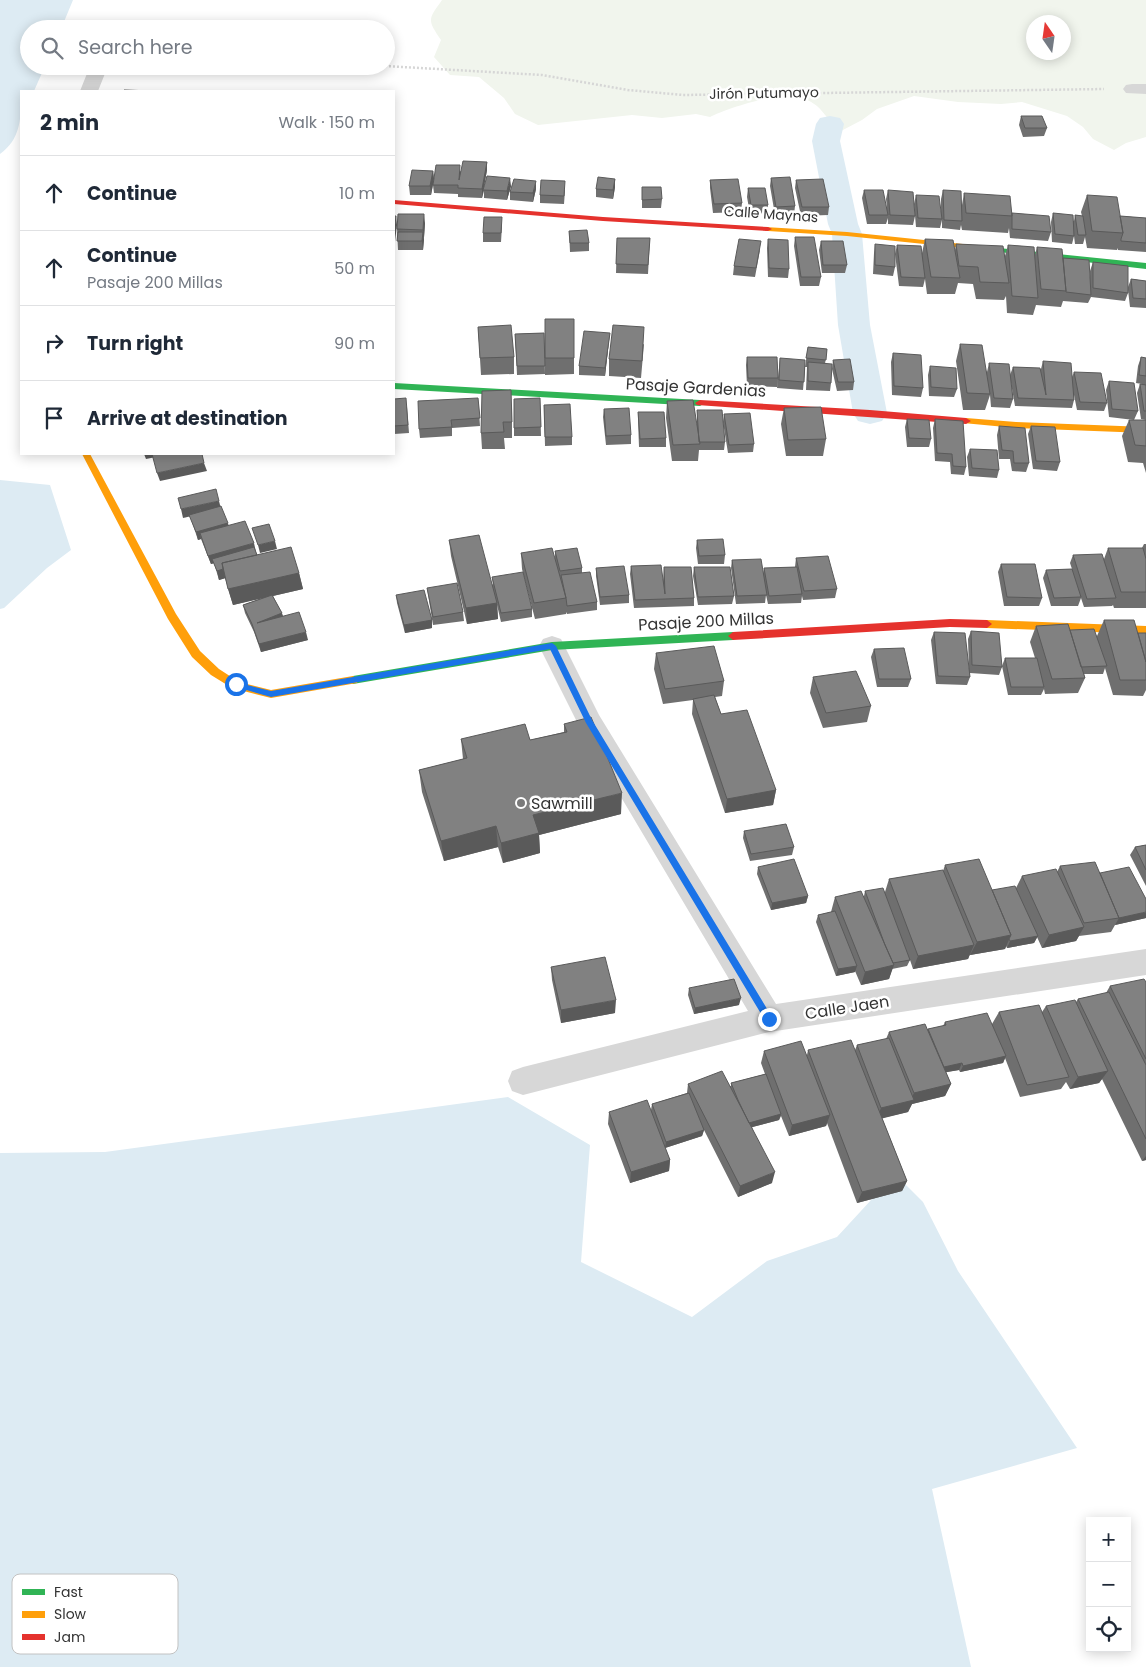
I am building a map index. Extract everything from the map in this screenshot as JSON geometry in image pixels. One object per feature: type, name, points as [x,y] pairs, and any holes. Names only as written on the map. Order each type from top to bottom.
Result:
[{"type":"street","points":[[89,90],[95,75]]},
{"type":"street","name":"Calle Maynas","points":[[395,202],[847,234],[1146,266]]},
{"type":"street","name":"Pasaje Gardenias","points":[[395,386],[870,413],[1016,425],[1146,430]]},
{"type":"street","name":"Pasaje 200 Millas","points":[[87,455],[172,616],[196,654],[215,672],[236,684],[271,694],[552,646],[950,624],[1146,630]]},
{"type":"street","points":[[552,646],[589,721],[769,1019]]},
{"type":"street","name":"Calle Jaen","points":[[523,1081],[769,1019],[1146,962]]},
{"type":"path","name":"Jirón Putumayo","points":[[395,67],[542,75],[628,90],[683,95],[1139,89]]},
{"type":"shaded area","points":[[0,0],[73,0],[65,20],[20,20],[20,75],[41,75],[34,90],[20,90],[19,126],[13,141],[0,154]]},
{"type":"shaded area","points":[[442,0],[1146,0],[1146,137],[1126,143],[1114,150],[1093,139],[1083,127],[1067,116],[1022,102],[1001,104],[958,102],[914,96],[877,109],[862,120],[841,131],[833,125],[817,106],[800,96],[792,95],[755,101],[710,117],[696,114],[662,118],[632,115],[538,125],[515,114],[504,98],[479,77],[450,75],[434,57],[441,40],[431,23],[432,16]]},
{"type":"shaded area","points":[[0,480],[50,485],[71,550],[47,568],[4,608],[0,609]]},
{"type":"shaded area","points":[[508,1097],[590,1145],[581,1262],[692,1317],[767,1261],[837,1237],[895,1174],[923,1202],[958,1271],[1077,1448],[932,1489],[971,1667],[0,1667],[0,1153],[105,1152]]},
{"type":"building","points":[[1021,116],[1042,116],[1047,128],[1025,128]]},
{"type":"building","points":[[463,161],[487,162],[482,189],[458,188],[458,185],[433,185],[436,165],[460,165],[459,180]]},
{"type":"building","points":[[412,170],[433,171],[430,186],[409,186]]},
{"type":"building","points":[[487,176],[510,178],[507,191],[483,190]]},
{"type":"building","points":[[598,177],[615,179],[613,190],[596,189]]},
{"type":"building","points":[[790,177],[795,206],[776,207],[771,178]]},
{"type":"building","points":[[514,179],[536,181],[533,193],[510,192]]},
{"type":"building","points":[[738,179],[742,203],[714,204],[710,180]]},
{"type":"building","points":[[823,179],[829,207],[802,207],[796,180]]},
{"type":"building","points":[[541,180],[565,181],[564,196],[540,195]]},
{"type":"building","points":[[642,187],[661,187],[662,199],[642,200]]},
{"type":"building","points":[[748,188],[765,188],[768,205],[751,205]]},
{"type":"building","points":[[864,190],[883,190],[888,215],[869,215]]},
{"type":"building","points":[[888,190],[913,192],[915,216],[890,215]]},
{"type":"building","points":[[943,190],[961,191],[962,221],[944,220]]},
{"type":"building","points":[[964,193],[1010,196],[1012,216],[966,213]]},
{"type":"building","points":[[916,195],[939,196],[942,219],[918,218]]},
{"type":"building","points":[[1087,195],[1117,197],[1123,233],[1092,231]]},
{"type":"building","points":[[1012,213],[1049,216],[1051,232],[1012,229]]},
{"type":"building","points":[[1053,213],[1073,215],[1074,236],[1055,234]]},
{"type":"building","points":[[398,214],[424,214],[423,230],[397,229]]},
{"type":"building","points":[[1075,215],[1083,216],[1086,235],[1078,235]]},
{"type":"building","points":[[1120,216],[1146,218],[1146,243],[1121,241],[1123,233]]},
{"type":"building","points":[[484,217],[502,217],[501,233],[483,233]]},
{"type":"building","points":[[587,230],[589,243],[570,243],[569,231]]},
{"type":"building","points":[[398,232],[423,232],[422,241],[397,241]]},
{"type":"building","points":[[795,237],[814,237],[821,277],[801,277]]},
{"type":"building","points":[[617,238],[650,238],[648,265],[616,264]]},
{"type":"building","points":[[739,239],[761,241],[756,268],[734,266]]},
{"type":"building","points":[[768,239],[788,240],[789,269],[769,268]]},
{"type":"building","points":[[925,239],[953,240],[960,278],[931,277]]},
{"type":"building","points":[[821,241],[843,241],[847,265],[823,265]]},
{"type":"building","points":[[875,244],[895,246],[895,267],[875,265]]},
{"type":"building","points":[[956,244],[1003,246],[1009,283],[980,282],[978,267],[959,266]]},
{"type":"building","points":[[897,245],[921,246],[925,278],[901,277]]},
{"type":"building","points":[[1008,245],[1034,247],[1038,298],[1012,296]]},
{"type":"building","points":[[1037,247],[1062,249],[1066,291],[1041,289]]},
{"type":"building","points":[[1063,258],[1089,260],[1091,295],[1066,292]]},
{"type":"building","points":[[1093,262],[1128,266],[1128,293],[1093,288]]},
{"type":"building","points":[[1131,279],[1146,281],[1146,299],[1133,298]]},
{"type":"building","points":[[545,319],[574,319],[574,358],[545,358]]},
{"type":"building","points":[[511,325],[514,357],[480,358],[478,327]]},
{"type":"building","points":[[613,325],[644,327],[642,361],[609,359]]},
{"type":"building","points":[[584,331],[610,333],[605,368],[579,366]]},
{"type":"building","points":[[544,333],[545,366],[517,366],[515,334]]},
{"type":"building","points":[[960,344],[982,345],[990,394],[967,393]]},
{"type":"building","points":[[808,347],[827,349],[826,360],[806,358]]},
{"type":"building","points":[[893,353],[921,355],[923,388],[894,386]]},
{"type":"building","points":[[747,357],[777,357],[778,378],[748,378]]},
{"type":"building","points":[[1141,357],[1146,358],[1146,376],[1139,375]]},
{"type":"building","points":[[780,358],[805,360],[804,382],[779,380]]},
{"type":"building","points":[[850,359],[854,382],[838,382],[833,360]]},
{"type":"building","points":[[1043,361],[1071,363],[1074,400],[1018,398],[1013,367],[1040,368],[1046,395]]},
{"type":"building","points":[[808,362],[832,364],[831,383],[808,381]]},
{"type":"building","points":[[989,363],[1009,364],[1013,399],[994,398]]},
{"type":"building","points":[[930,366],[956,368],[957,389],[931,387]]},
{"type":"building","points":[[1074,372],[1101,373],[1107,403],[1080,402]]},
{"type":"building","points":[[1109,381],[1134,383],[1138,411],[1112,409]]},
{"type":"building","points":[[1140,384],[1146,385],[1146,411],[1144,411]]},
{"type":"building","points":[[511,390],[512,422],[503,422],[504,432],[481,433],[482,391]]},
{"type":"building","points":[[406,398],[408,425],[395,426],[395,399]]},
{"type":"building","points":[[478,398],[480,418],[451,420],[452,427],[419,429],[418,401]]},
{"type":"building","points":[[540,398],[541,427],[514,428],[514,399]]},
{"type":"building","points":[[693,400],[700,444],[673,445],[667,401]]},
{"type":"building","points":[[570,404],[572,437],[545,437],[544,405]]},
{"type":"building","points":[[821,407],[826,439],[788,440],[784,408]]},
{"type":"building","points":[[629,408],[631,435],[606,436],[604,409]]},
{"type":"building","points":[[697,410],[722,410],[725,442],[699,442]]},
{"type":"building","points":[[638,412],[664,412],[666,438],[640,439]]},
{"type":"building","points":[[750,413],[754,444],[729,445],[724,414]]},
{"type":"building","points":[[907,419],[929,420],[931,439],[909,438]]},
{"type":"building","points":[[935,419],[963,421],[966,467],[953,466],[952,454],[937,453]]},
{"type":"building","points":[[1129,420],[1146,420],[1146,446],[1135,445]]},
{"type":"building","points":[[999,426],[1025,428],[1029,463],[1014,463],[1013,451],[1002,450]]},
{"type":"building","points":[[1031,426],[1055,427],[1060,462],[1036,461]]},
{"type":"building","points":[[970,449],[997,450],[999,470],[972,468]]},
{"type":"building","points":[[152,455],[202,455],[204,463],[157,473]]},
{"type":"building","points":[[216,489],[219,501],[181,509],[178,498]]},
{"type":"building","points":[[221,506],[228,523],[196,532],[189,515]]},
{"type":"building","points":[[245,521],[254,543],[208,556],[200,533]]},
{"type":"building","points":[[269,524],[275,541],[258,545],[252,528]]},
{"type":"building","points":[[479,535],[497,603],[466,608],[449,540]]},
{"type":"building","points":[[723,539],[725,555],[699,556],[697,540]]},
{"type":"building","points":[[254,547],[257,555],[222,563],[223,569],[217,571],[212,559]]},
{"type":"building","points":[[291,547],[299,573],[228,589],[222,563]]},
{"type":"building","points":[[552,548],[566,598],[534,603],[521,553]]},
{"type":"building","points":[[577,548],[582,568],[560,571],[555,551]]},
{"type":"building","points":[[1108,548],[1143,548],[1146,559],[1146,592],[1121,592]]},
{"type":"building","points":[[1102,554],[1116,598],[1087,599],[1073,555]]},
{"type":"building","points":[[828,556],[837,589],[804,591],[796,558]]},
{"type":"building","points":[[761,559],[767,595],[737,596],[732,560]]},
{"type":"building","points":[[1001,564],[1035,564],[1042,598],[1007,597]]},
{"type":"building","points":[[661,565],[665,594],[664,567],[691,567],[694,598],[635,600],[631,566]]},
{"type":"building","points":[[624,566],[629,595],[600,597],[596,568]]},
{"type":"building","points":[[694,567],[730,567],[734,596],[698,597]]},
{"type":"building","points":[[797,567],[802,594],[769,596],[764,568]]},
{"type":"building","points":[[1072,569],[1081,597],[1054,598],[1046,570]]},
{"type":"building","points":[[523,572],[532,609],[501,613],[492,577]]},
{"type":"building","points":[[590,572],[597,602],[567,606],[561,575]]},
{"type":"building","points":[[457,583],[463,612],[433,617],[427,588]]},
{"type":"building","points":[[424,590],[432,620],[404,625],[396,595]]},
{"type":"building","points":[[272,595],[282,613],[257,623],[299,612],[306,632],[259,644],[243,605]]},
{"type":"building","points":[[1104,620],[1134,620],[1146,662],[1146,680],[1120,680]]},
{"type":"building","points":[[1068,624],[1085,678],[1052,679],[1036,626]]},
{"type":"building","points":[[1094,629],[1107,666],[1081,667],[1070,630]]},
{"type":"building","points":[[971,631],[999,633],[1002,667],[972,665]]},
{"type":"building","points":[[934,632],[965,633],[970,677],[938,676]]},
{"type":"building","points":[[1138,633],[1146,633],[1146,662]]},
{"type":"building","points":[[714,646],[724,681],[665,689],[656,653]]},
{"type":"building","points":[[904,648],[911,679],[879,679],[874,649]]},
{"type":"building","points":[[1005,658],[1037,658],[1044,687],[1011,687]]},
{"type":"building","points":[[856,671],[871,706],[826,713],[813,677]]},
{"type":"building","points":[[714,695],[721,714],[747,710],[776,790],[727,799],[693,699]]},
{"type":"building","name":"Sawmill","points":[[591,717],[622,793],[533,815],[539,833],[501,843],[496,826],[441,841],[419,770],[467,758],[461,739],[525,724],[530,740],[567,732],[564,724]]},
{"type":"building","points":[[786,824],[794,847],[751,854],[744,831]]},
{"type":"building","points":[[1146,845],[1146,870],[1135,847]]},
{"type":"building","points":[[794,859],[808,896],[772,903],[758,867]]},
{"type":"building","points":[[979,859],[1011,935],[977,942],[945,865]]},
{"type":"building","points":[[1095,862],[1119,918],[1084,923],[1060,866]]},
{"type":"building","points":[[1129,867],[1146,899],[1146,912],[1119,918],[1100,873]]},
{"type":"building","points":[[1056,869],[1084,927],[1049,935],[1022,876]]},
{"type":"building","points":[[943,870],[974,945],[918,956],[889,879]]},
{"type":"building","points":[[1015,886],[1038,936],[1010,941],[1011,935],[992,890]]},
{"type":"building","points":[[883,888],[910,960],[893,963],[865,891]]},
{"type":"building","points":[[861,891],[894,965],[865,972],[835,897]]},
{"type":"building","points":[[835,911],[857,966],[838,969],[818,915]]},
{"type":"building","points":[[605,957],[616,1000],[561,1010],[551,967]]},
{"type":"building","points":[[734,979],[741,998],[695,1008],[689,988]]},
{"type":"building","points":[[1144,979],[1146,982],[1146,1059],[1110,986]]},
{"type":"building","points":[[1109,992],[1146,1065],[1146,1139],[1078,999]]},
{"type":"building","points":[[1075,1000],[1108,1071],[1078,1077],[1046,1006]]},
{"type":"building","points":[[1039,1005],[1069,1077],[1027,1085],[999,1012]]},
{"type":"building","points":[[987,1013],[1006,1056],[963,1066],[962,1063],[944,1067],[928,1029],[946,1025],[945,1022]]},
{"type":"building","points":[[925,1024],[951,1084],[914,1093],[889,1032]]},
{"type":"building","points":[[889,1038],[914,1100],[881,1108],[857,1045]]},
{"type":"building","points":[[851,1040],[907,1181],[862,1192],[808,1050]]},
{"type":"building","points":[[801,1041],[830,1115],[792,1125],[764,1051]]},
{"type":"building","points":[[722,1071],[775,1172],[740,1186],[688,1084]]},
{"type":"building","points":[[766,1074],[781,1114],[749,1123],[731,1083]]},
{"type":"building","points":[[689,1093],[704,1130],[666,1142],[652,1104]]},
{"type":"building","points":[[647,1100],[670,1160],[631,1172],[609,1112]]},
{"type":"waterway","points":[[830,124],[826,141],[843,224],[847,234],[854,325],[870,413]]},
{"type":"traffic: fast","points":[[982,248],[1146,266]]},
{"type":"traffic: fast","points":[[395,386],[700,403]]},
{"type":"traffic: fast","points":[[353,680],[552,646],[733,636]]},
{"type":"traffic: slow","points":[[768,229],[847,234],[982,248]]},
{"type":"traffic: slow","points":[[966,421],[1146,430]]},
{"type":"traffic: slow","points":[[87,455],[172,616],[196,654],[215,672],[236,685],[271,694],[353,680]]},
{"type":"traffic: slow","points":[[987,624],[1146,630]]},
{"type":"traffic: jam","points":[[395,202],[603,219],[768,229]]},
{"type":"traffic: jam","points":[[700,403],[870,413],[966,421]]},
{"type":"traffic: jam","points":[[733,636],[950,623],[987,624]]},
{"type":"place","name":"Sawmill","points":[[521,803]]},
{"type":"route","points":[[236,684],[271,694],[552,646],[589,721],[769,1019]]}]
